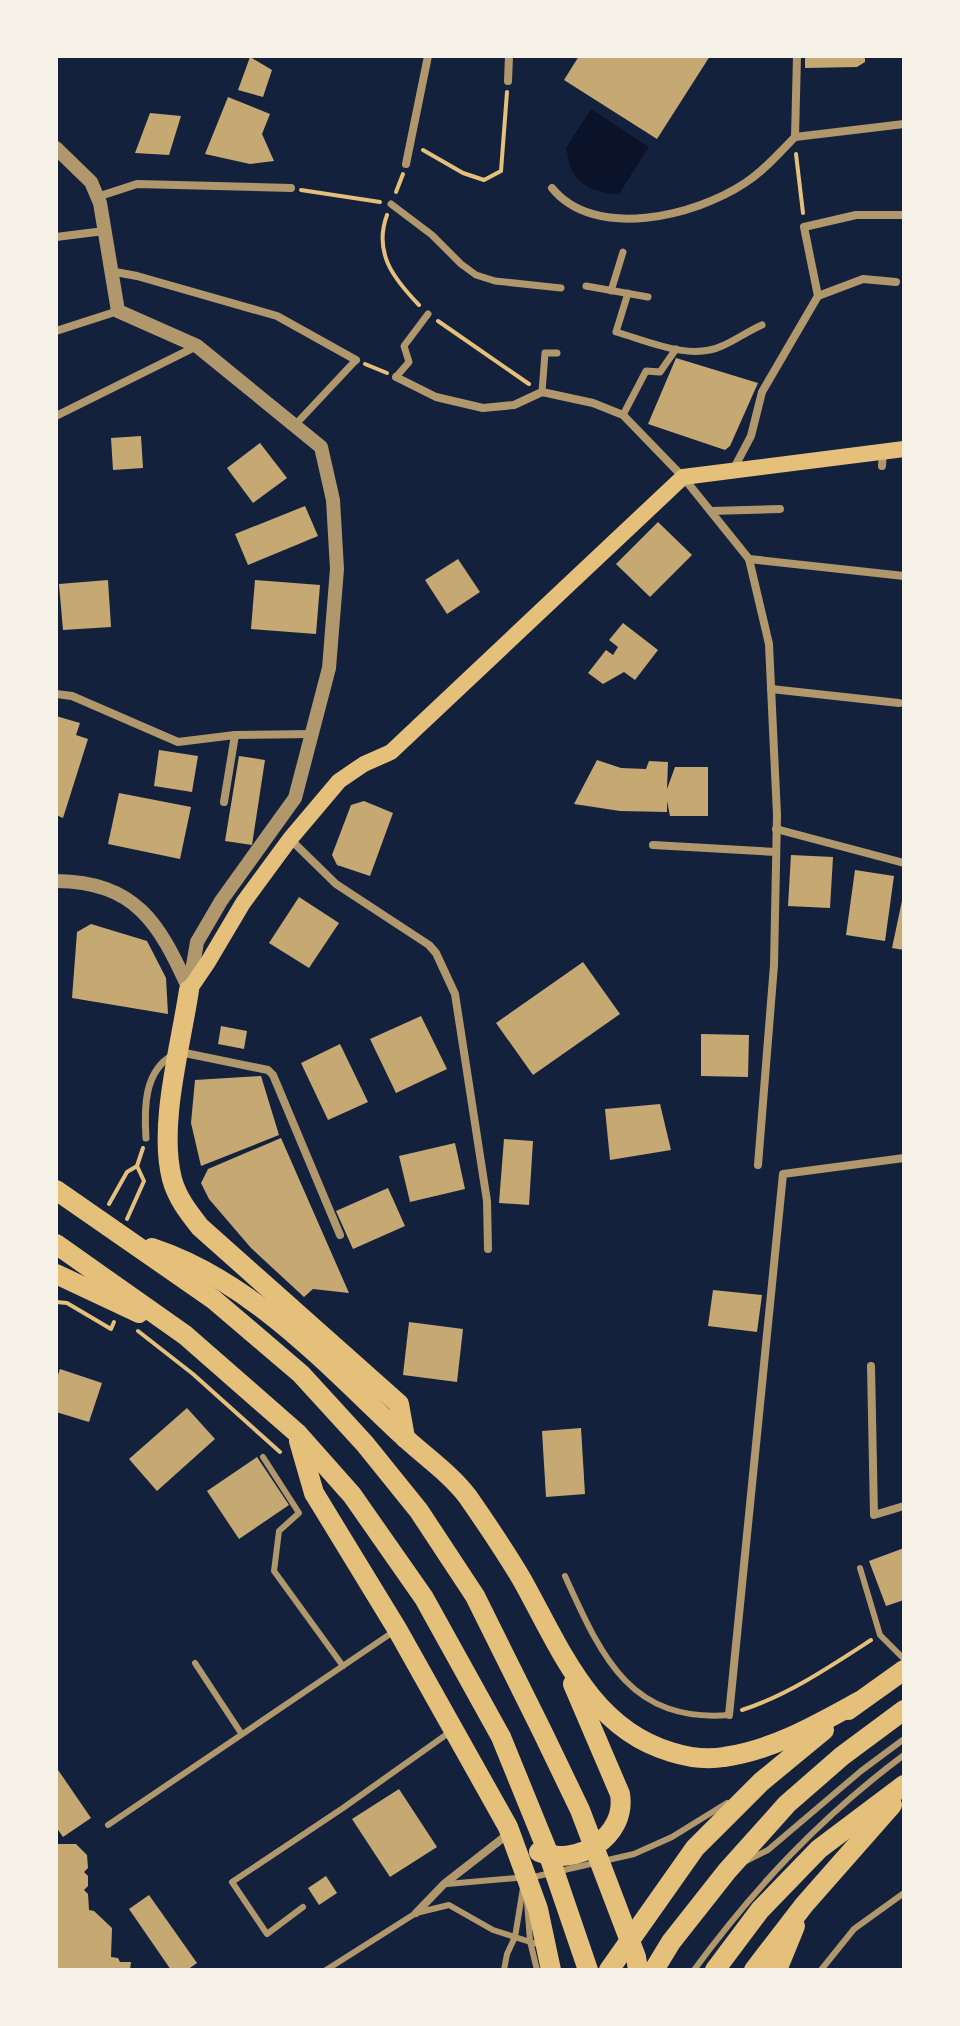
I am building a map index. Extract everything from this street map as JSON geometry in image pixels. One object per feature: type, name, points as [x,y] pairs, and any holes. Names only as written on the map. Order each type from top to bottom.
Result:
[{"type":"highway","points":[[189,990],[169,1101],[167,1142],[172,1180],[183,1204],[200,1227],[399,1404],[405,1438]]},
{"type":"highway","points":[[56,1190],[213,1299],[301,1374],[365,1444],[419,1511],[475,1596],[542,1731],[580,1810],[639,1966]]},
{"type":"highway","points":[[129,1240],[183,1258],[236,1289],[291,1331],[466,1494],[519,1576],[565,1660],[591,1698],[629,1733],[655,1747],[688,1757],[722,1758],[762,1748],[803,1732],[858,1702]]},
{"type":"highway","points":[[56,1244],[185,1335],[297,1433],[352,1495],[424,1598],[501,1737],[547,1850],[588,1970]]},
{"type":"highway","points":[[56,1274],[185,1335]]},
{"type":"highway","points":[[297,1433],[314,1493],[397,1629],[508,1827],[538,1909],[543,1953]]},
{"type":"highway","points":[[508,1827],[526,1846],[545,1854],[563,1856],[581,1853],[598,1843],[610,1834],[619,1820],[622,1807],[620,1794],[583,1712],[565,1660]]},
{"type":"highway","points":[[609,1970],[695,1848],[761,1782],[858,1702],[904,1670]]},
{"type":"highway","points":[[654,1970],[671,1942],[727,1871],[787,1804],[842,1756],[904,1710]]},
{"type":"highway","points":[[715,1970],[760,1910],[819,1849],[904,1785]]},
{"type":"highway","points":[[754,1970],[804,1905],[904,1791]]},
{"type":"highway","points":[[777,1970],[804,1905]]},
{"type":"main road","points":[[189,990],[243,903],[290,839],[339,781],[364,764],[391,752],[683,477],[733,470],[882,459],[904,449]]},
{"type":"street","points":[[406,164],[428,56]]},
{"type":"street","points":[[508,81],[509,56]]},
{"type":"street","points":[[795,137],[797,56]]},
{"type":"street","points":[[552,188],[568,205],[590,214],[631,218],[668,215],[698,206],[744,184],[795,137],[904,124]]},
{"type":"street","points":[[57,149],[91,182],[97,197],[118,311]]},
{"type":"street","points":[[97,197],[137,184],[291,188]]},
{"type":"street","points":[[391,204],[432,235],[476,275],[495,281],[561,288]]},
{"type":"street","points":[[818,296],[804,227],[856,215],[904,215]]},
{"type":"street","points":[[56,237],[104,231]]},
{"type":"street","points":[[611,291],[623,252]]},
{"type":"street","points":[[110,271],[277,316],[356,360],[295,425]]},
{"type":"street","points":[[733,470],[751,436],[762,392],[818,296],[863,279],[896,282]]},
{"type":"street","points":[[586,286],[648,297]]},
{"type":"street","points":[[628,293],[616,332],[676,349],[701,351],[720,347],[762,325]]},
{"type":"street","points":[[56,331],[118,311],[197,346],[321,447],[333,500],[337,569],[329,668],[295,798],[221,901],[197,942],[189,990]]},
{"type":"street","points":[[428,314],[404,346],[409,362],[396,377],[436,397],[483,408],[514,405],[542,392],[593,403],[623,415],[683,477],[749,559],[769,644],[776,829],[774,965],[758,1165]]},
{"type":"street","points":[[56,416],[197,346]]},
{"type":"street","points":[[623,415],[646,371],[660,372],[676,349]]},
{"type":"street","points":[[542,392],[545,353],[557,353]]},
{"type":"street","points":[[711,511],[780,509]]},
{"type":"street","points":[[749,559],[904,576]]},
{"type":"street","points":[[771,689],[899,703]]},
{"type":"street","points":[[56,694],[72,696],[178,742],[235,735],[313,734]]},
{"type":"street","points":[[224,802],[235,735]]},
{"type":"street","points":[[776,829],[904,863]]},
{"type":"street","points":[[290,839],[336,884],[429,945],[453,986],[487,1201],[488,1249]]},
{"type":"street","points":[[653,845],[776,852]]},
{"type":"street","points":[[56,881],[76,881],[113,890],[142,910],[165,939],[189,990]]},
{"type":"street","points":[[146,1138],[144,1109],[160,1062],[180,1052],[268,1070],[273,1075],[340,1235]]},
{"type":"street","points":[[729,1715],[783,1174],[904,1158]]},
{"type":"street","points":[[871,1366],[874,1515],[904,1506]]},
{"type":"street","points":[[416,1913],[444,1884],[503,1838],[508,1827]]},
{"type":"lane","points":[[263,1457],[299,1513],[279,1531],[274,1571],[343,1666]]},
{"type":"lane","points":[[860,1568],[880,1635],[904,1659]]},
{"type":"lane","points":[[565,1576],[585,1621],[615,1671],[648,1701],[683,1714],[706,1717],[729,1715]]},
{"type":"lane","points":[[108,1825],[397,1629]]},
{"type":"lane","points":[[195,1663],[241,1733]]},
{"type":"lane","points":[[303,1907],[267,1934],[232,1882],[454,1729]]},
{"type":"lane","points":[[727,1871],[768,1850],[904,1739]]},
{"type":"lane","points":[[694,1970],[727,1924],[800,1842],[838,1807],[904,1755]]},
{"type":"lane","points":[[444,1884],[525,1877],[634,1854],[695,1824],[761,1782]]},
{"type":"lane","points":[[504,1970],[515,1937],[525,1877]]},
{"type":"lane","points":[[821,1970],[854,1929],[904,1893]]},
{"type":"lane","points":[[326,1970],[416,1913],[449,1905],[543,1953],[537,1970]]},
{"type":"path","points":[[410,143],[463,173],[484,180],[501,171],[508,81]]},
{"type":"path","points":[[795,137],[804,227]]},
{"type":"path","points":[[406,164],[381,231],[396,281],[428,314],[542,392]]},
{"type":"path","points":[[291,188],[391,204]]},
{"type":"path","points":[[356,360],[396,377]]},
{"type":"path","points":[[109,1205],[127,1172],[137,1166],[144,1181]]},
{"type":"path","points":[[56,1302],[67,1303],[111,1329],[119,1315]]},
{"type":"path","points":[[729,1715],[760,1704],[880,1635]]},
{"type":"water","points":[[591,109],[649,147],[619,194],[587,186],[570,167],[566,148]]},
{"type":"building","points":[[579,56],[710,56],[657,139],[564,80]]},
{"type":"building","points":[[805,56],[865,56],[865,62],[857,67],[805,68]]},
{"type":"building","points":[[250,57],[272,70],[263,97],[238,90]]},
{"type":"building","points":[[228,97],[270,114],[262,134],[274,161],[250,164],[205,154]]},
{"type":"building","points":[[150,113],[181,116],[169,155],[135,153]]},
{"type":"building","points":[[676,358],[758,383],[730,446],[725,450],[648,424]]},
{"type":"building","points":[[141,436],[143,468],[113,470],[111,438]]},
{"type":"building","points":[[260,443],[287,478],[253,503],[227,468]]},
{"type":"building","points":[[305,506],[318,536],[248,565],[235,534]]},
{"type":"building","points":[[658,522],[692,555],[650,597],[616,564]]},
{"type":"building","points":[[458,559],[480,592],[447,614],[425,580]]},
{"type":"building","points":[[108,580],[111,627],[63,630],[59,584]]},
{"type":"building","points":[[255,580],[320,585],[316,634],[251,629]]},
{"type":"building","points":[[623,623],[658,650],[635,680],[624,672],[603,684],[588,673],[606,650],[613,655],[618,647],[609,640]]},
{"type":"building","points":[[56,716],[80,723],[76,735],[88,739],[63,818],[56,815]]},
{"type":"building","points":[[159,750],[198,756],[192,792],[154,786]]},
{"type":"building","points":[[239,756],[265,760],[252,845],[225,841]]},
{"type":"building","points":[[597,760],[621,768],[646,769],[649,761],[668,762],[667,789],[675,767],[708,767],[708,816],[670,816],[667,801],[667,812],[620,811],[574,804]]},
{"type":"building","points":[[119,793],[191,807],[180,859],[108,844]]},
{"type":"building","points":[[364,801],[393,813],[370,876],[337,865],[332,855],[351,805]]},
{"type":"building","points":[[791,855],[833,857],[830,908],[788,906]]},
{"type":"building","points":[[855,870],[894,876],[885,941],[846,935]]},
{"type":"building","points":[[904,896],[904,950],[892,948]]},
{"type":"building","points":[[299,897],[339,923],[309,968],[269,943]]},
{"type":"building","points":[[91,924],[147,941],[166,978],[168,1014],[72,998],[77,932]]},
{"type":"building","points":[[583,962],[620,1014],[533,1075],[496,1023]]},
{"type":"building","points":[[421,1016],[447,1069],[396,1093],[370,1039]]},
{"type":"building","points":[[221,1026],[247,1031],[244,1049],[218,1044]]},
{"type":"building","points":[[701,1034],[749,1035],[748,1077],[701,1076]]},
{"type":"building","points":[[340,1044],[368,1102],[328,1120],[301,1063]]},
{"type":"building","points":[[261,1076],[279,1135],[201,1166],[191,1123],[195,1080]]},
{"type":"building","points":[[660,1104],[671,1150],[610,1160],[605,1109]]},
{"type":"building","points":[[281,1138],[349,1293],[313,1289],[304,1297],[251,1248],[209,1199],[201,1183],[208,1169]]},
{"type":"building","points":[[504,1139],[533,1141],[529,1205],[499,1203]]},
{"type":"building","points":[[455,1143],[465,1189],[410,1202],[399,1156]]},
{"type":"building","points":[[388,1188],[405,1226],[353,1249],[336,1211]]},
{"type":"building","points":[[713,1290],[762,1295],[757,1332],[708,1326]]},
{"type":"building","points":[[409,1322],[463,1329],[457,1382],[403,1375]]},
{"type":"building","points":[[60,1369],[102,1383],[89,1422],[56,1412],[56,1380]]},
{"type":"building","points":[[187,1408],[215,1439],[157,1491],[129,1459]]},
{"type":"building","points":[[581,1428],[585,1494],[546,1497],[542,1431]]},
{"type":"building","points":[[257,1457],[289,1505],[239,1539],[207,1491]]},
{"type":"building","points":[[904,1548],[904,1600],[886,1606],[869,1561]]},
{"type":"building","points":[[56,1767],[91,1818],[63,1837],[56,1827]]},
{"type":"building","points":[[399,1789],[437,1847],[390,1877],[352,1819]]},
{"type":"building","points":[[56,1844],[76,1844],[87,1855],[88,1868],[84,1872],[88,1876],[88,1886],[84,1890],[88,1894],[89,1910],[112,1928],[111,1957],[118,1958],[120,1962],[131,1962],[130,1970],[56,1970]]},
{"type":"building","points":[[326,1876],[337,1893],[319,1905],[308,1888]]},
{"type":"building","points":[[149,1895],[197,1963],[187,1970],[171,1970],[129,1909]]}]
